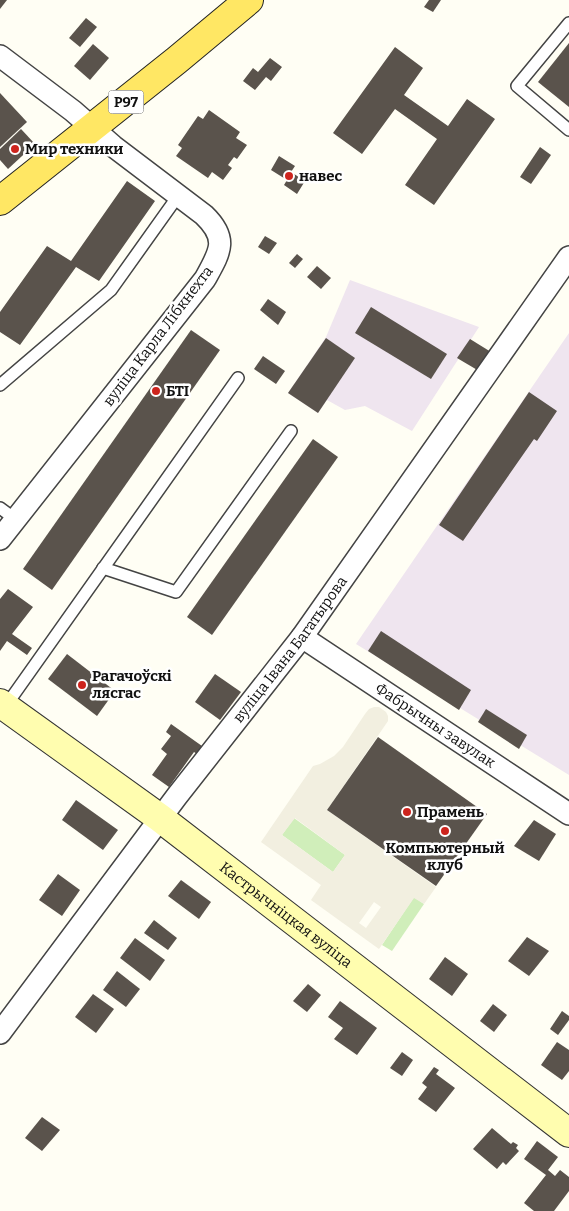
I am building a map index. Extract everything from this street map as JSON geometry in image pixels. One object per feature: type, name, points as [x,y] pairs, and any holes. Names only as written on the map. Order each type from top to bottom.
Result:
[{"type":"main road","name":"Р97","points":[[0,201],[249,0]]},
{"type":"main road","name":"Кастрычніцкая вуліца","points":[[2,705],[160,818],[569,1133]]},
{"type":"street","name":"вуліца Карла Лібкнехта","points":[[0,56],[209,220],[219,235],[220,245],[205,279],[8,513],[0,539]]},
{"type":"street","name":"вуліца Івана Багатырова","points":[[0,1033],[160,818],[302,637],[569,257]]},
{"type":"street","name":"Фабрычны завулак","points":[[302,637],[569,814]]},
{"type":"lane","points":[[569,23],[518,86],[569,130]]},
{"type":"lane","points":[[0,385],[112,290],[178,196]]},
{"type":"lane","points":[[2,705],[103,568],[238,378]]},
{"type":"lane","points":[[103,568],[176,592],[291,431]]},
{"type":"shaded area","points":[[350,280],[479,327],[412,431],[365,406],[345,410],[327,400],[318,413],[288,393],[326,337]]},
{"type":"shaded area","points":[[569,333],[569,775],[356,644]]},
{"type":"shaded area","points":[[379,707],[386,712],[388,721],[327,810],[436,887],[424,904],[414,898],[379,949],[311,900],[321,885],[261,842],[313,766],[334,756],[343,747],[369,709]],"holes":[[[295,818],[345,855],[333,872],[282,835]],[[374,902],[381,907],[366,928],[359,923]]]},
{"type":"green space","points":[[294,818],[345,855],[333,872],[282,835]]},
{"type":"green space","points":[[414,897],[424,904],[392,951],[382,945]]},
{"type":"building","points":[[0,0],[7,0],[0,9]]},
{"type":"building","points":[[429,0],[441,0],[433,12],[424,7]]},
{"type":"building","points":[[86,18],[97,27],[80,47],[69,38]]},
{"type":"building","points":[[569,43],[569,107],[538,82]]},
{"type":"building","points":[[93,44],[109,58],[90,80],[74,66]]},
{"type":"building","points":[[395,47],[423,68],[404,95],[448,126],[467,99],[495,119],[434,205],[405,185],[437,139],[395,109],[362,154],[333,133]]},
{"type":"building","points":[[270,58],[282,67],[271,81],[266,77],[255,90],[243,81],[253,68],[258,72]]},
{"type":"building","points":[[0,93],[27,122],[0,147]]},
{"type":"building","points":[[209,110],[240,132],[236,138],[247,145],[237,159],[234,157],[228,165],[232,168],[223,180],[212,172],[208,178],[176,156],[182,148],[178,145],[198,116],[203,119]]},
{"type":"building","points":[[21,129],[35,144],[8,169],[0,160],[0,149]]},
{"type":"building","points":[[540,147],[551,155],[531,184],[520,177]]},
{"type":"building","name":"навес","points":[[279,156],[295,166],[291,172],[305,181],[297,194],[284,185],[287,180],[271,170]]},
{"type":"building","points":[[127,181],[155,201],[99,281],[76,267],[20,345],[0,332],[0,312],[47,246],[71,261]]},
{"type":"building","points":[[265,236],[277,243],[269,254],[258,247]]},
{"type":"building","points":[[297,254],[303,259],[295,268],[289,263]]},
{"type":"building","points":[[317,266],[331,278],[321,289],[307,277]]},
{"type":"building","points":[[268,299],[286,312],[278,325],[260,310]]},
{"type":"building","points":[[371,307],[447,354],[431,379],[355,333]]},
{"type":"building","points":[[191,330],[220,350],[52,590],[23,569]]},
{"type":"building","points":[[326,338],[355,358],[318,413],[288,393]]},
{"type":"building","points":[[470,339],[491,352],[479,371],[457,358]]},
{"type":"building","points":[[263,356],[285,371],[276,384],[254,369]]},
{"type":"building","points":[[529,392],[557,411],[537,441],[534,439],[463,541],[439,525]]},
{"type":"building","points":[[313,439],[338,457],[212,635],[187,617]]},
{"type":"building","points":[[8,589],[33,607],[12,634],[32,648],[27,655],[7,641],[0,651],[0,599]]},
{"type":"building","points":[[381,631],[471,690],[459,710],[368,651]]},
{"type":"building","name":"Рагачоўскі лясгас","points":[[67,654],[115,691],[97,716],[48,679]]},
{"type":"building","points":[[215,674],[241,692],[220,720],[195,702]]},
{"type":"building","points":[[486,709],[527,735],[519,749],[478,722]]},
{"type":"building","points":[[171,724],[202,746],[197,754],[194,752],[169,787],[152,775],[167,754],[161,749],[171,736],[166,732]]},
{"type":"building","name":"Прамень","points":[[378,737],[487,814],[436,886],[327,810]]},
{"type":"building","points":[[76,800],[118,830],[103,850],[62,820]]},
{"type":"building","points":[[534,820],[556,834],[539,861],[514,846]]},
{"type":"building","points":[[58,874],[80,890],[62,916],[39,900]]},
{"type":"building","points":[[181,880],[211,902],[199,919],[168,896]]},
{"type":"building","points":[[154,920],[177,938],[168,950],[144,933]]},
{"type":"building","points":[[527,937],[549,951],[529,976],[508,961]]},
{"type":"building","points":[[135,938],[165,960],[150,981],[120,958]]},
{"type":"building","points":[[445,957],[468,974],[452,996],[429,979]]},
{"type":"building","points":[[117,971],[140,989],[126,1007],[103,990]]},
{"type":"building","points":[[308,984],[321,995],[307,1012],[293,1001]]},
{"type":"building","points":[[93,994],[114,1009],[96,1033],[75,1017]]},
{"type":"building","points":[[340,1001],[377,1028],[357,1055],[334,1039],[343,1028],[328,1017]]},
{"type":"building","points":[[493,1004],[507,1015],[494,1032],[480,1021]]},
{"type":"building","points":[[562,1011],[569,1016],[569,1020],[558,1035],[550,1029]]},
{"type":"building","points":[[557,1042],[569,1050],[569,1071],[562,1080],[541,1065]]},
{"type":"building","points":[[402,1052],[413,1060],[402,1076],[390,1068]]},
{"type":"building","points":[[434,1067],[439,1070],[436,1074],[455,1088],[436,1112],[418,1099],[427,1087],[422,1083]]},
{"type":"building","points":[[42,1117],[60,1130],[42,1151],[25,1138]]},
{"type":"building","points":[[492,1128],[511,1144],[513,1142],[518,1145],[516,1148],[519,1151],[506,1165],[503,1162],[497,1169],[473,1149]]},
{"type":"building","points":[[537,1141],[558,1157],[548,1170],[555,1176],[560,1170],[569,1177],[569,1191],[554,1211],[534,1211],[524,1203],[546,1175],[524,1159]]},
{"type":"place","name":"Мир техники","points":[[15,149]]},
{"type":"place","name":"навес","points":[[289,176]]},
{"type":"place","name":"БТІ","points":[[156,391]]},
{"type":"place","name":"Рагачоўскі лясгас","points":[[82,685]]},
{"type":"place","name":"Прамень","points":[[407,812]]},
{"type":"place","name":"Компьютерный клуб","points":[[445,831]]}]
